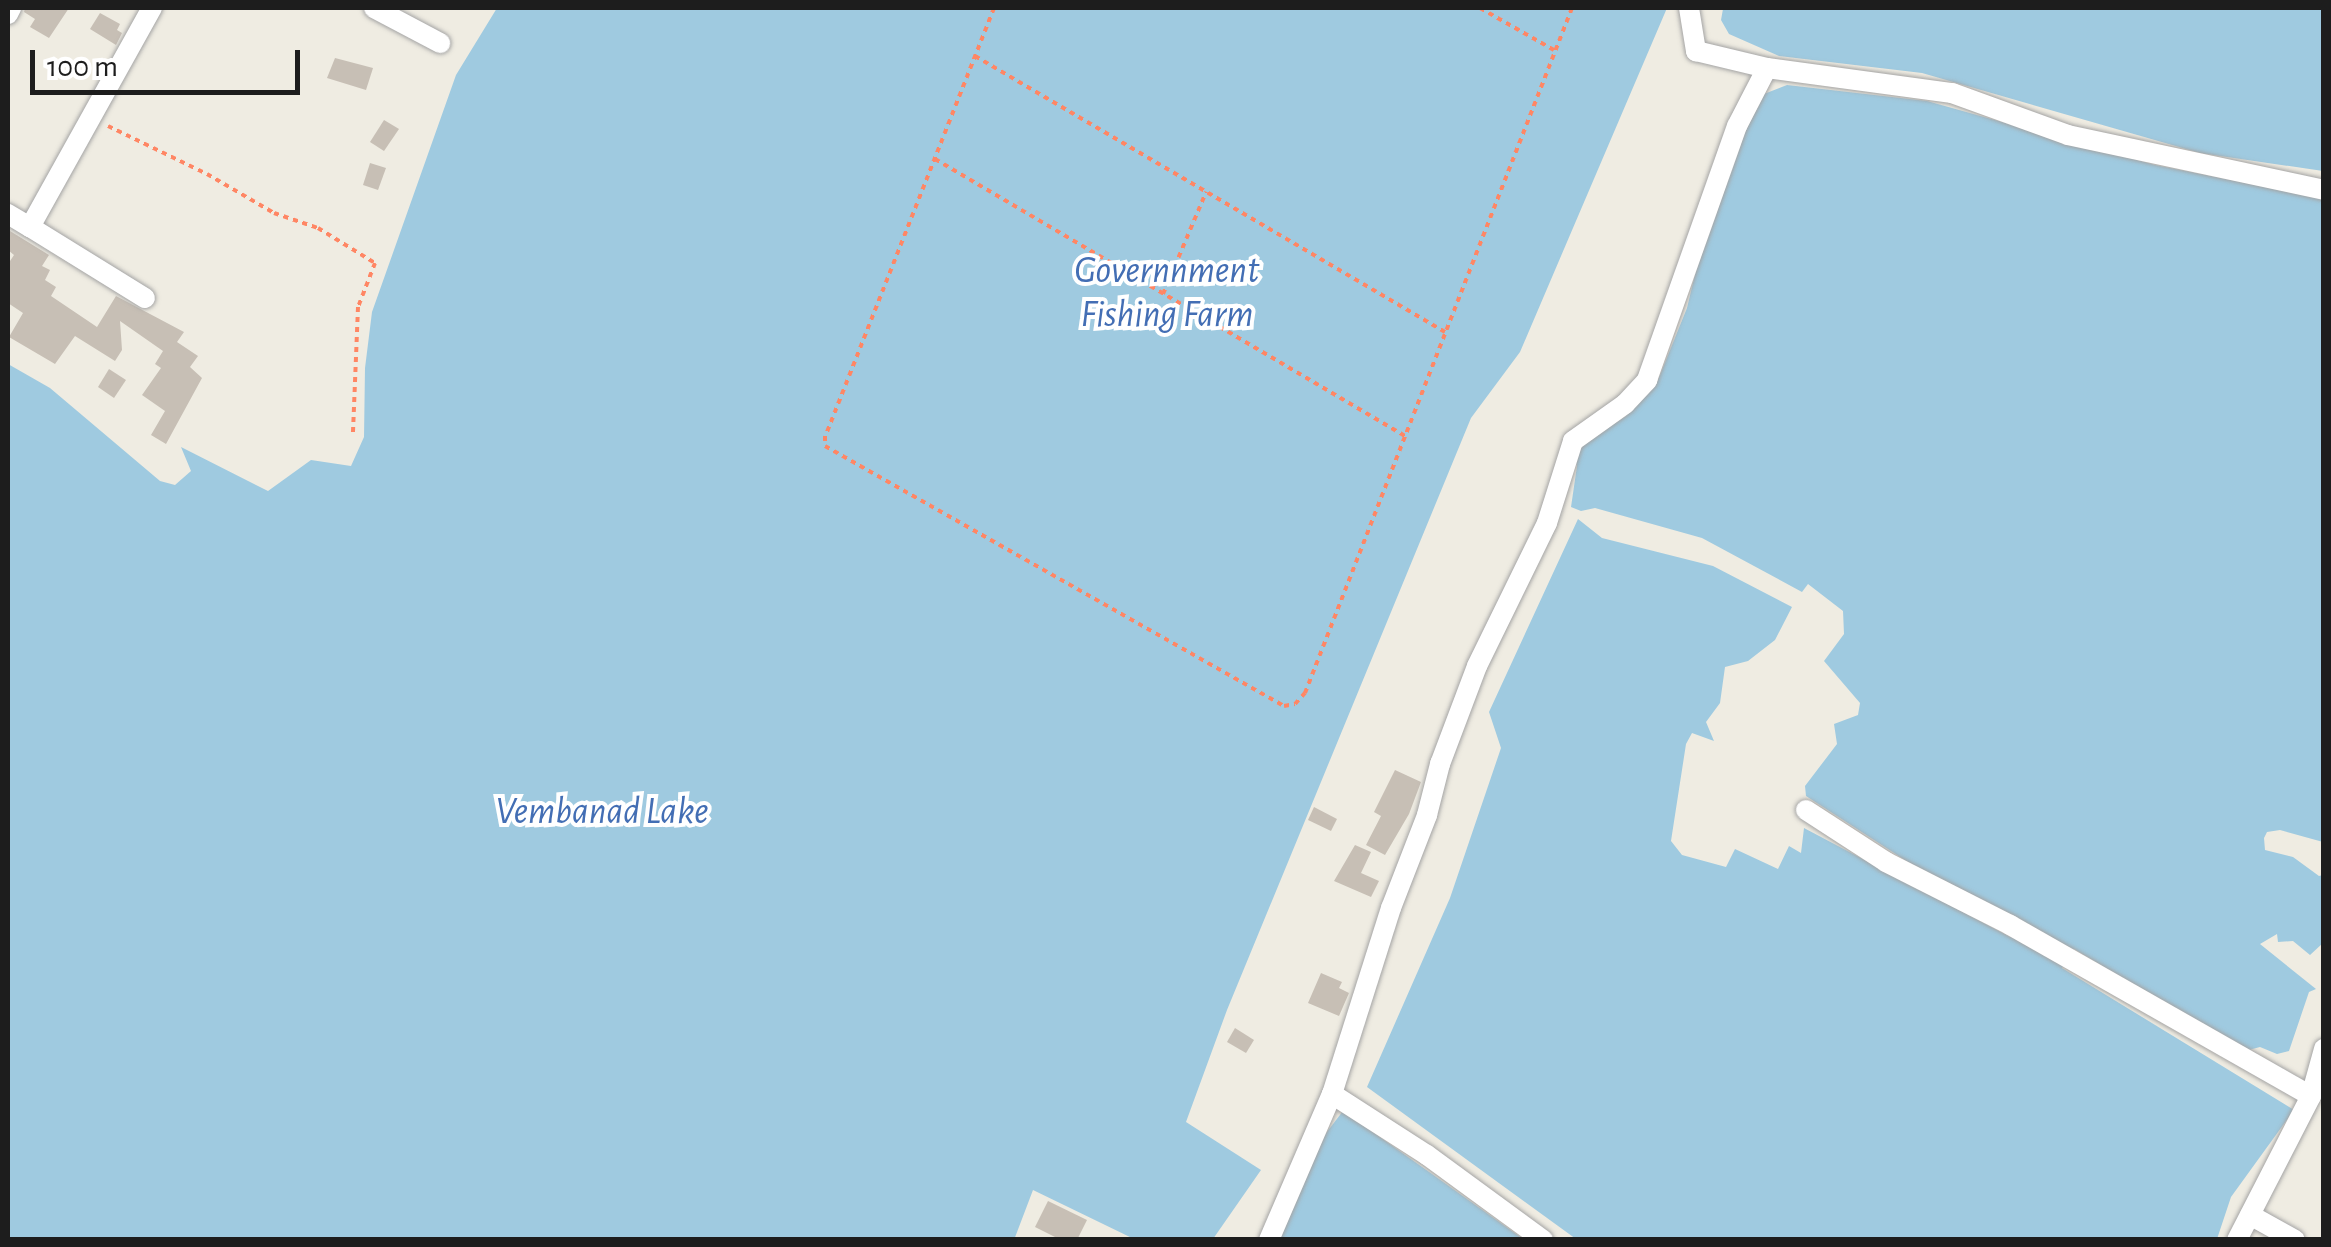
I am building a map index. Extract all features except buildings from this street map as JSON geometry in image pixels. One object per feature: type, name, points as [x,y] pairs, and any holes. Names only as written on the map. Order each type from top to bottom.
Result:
[{"type":"street","points":[[8,14],[12,8]]},
{"type":"street","points":[[30,226],[152,8]]},
{"type":"street","points":[[374,8],[440,43]]},
{"type":"street","points":[[1688,8],[1696,52],[1767,68],[1952,93],[2068,134],[2324,190]]},
{"type":"street","points":[[1269,1240],[1332,1094],[1390,908],[1477,666],[1548,524],[1573,441],[1625,404],[1647,380],[1737,126],[1767,68]]},
{"type":"street","points":[[8,214],[145,298]]},
{"type":"street","points":[[1806,810],[1886,862],[2010,925],[2312,1096]]},
{"type":"street","points":[[2237,1240],[2312,1096],[2324,1050]]},
{"type":"street","points":[[1332,1094],[1427,1155],[1543,1240]]},
{"type":"street","points":[[2250,1216],[2295,1240]]},
{"type":"path","points":[[994,8],[824,436],[825,446],[1284,706],[1296,704],[1305,693],[1572,8]]},
{"type":"path","points":[[1480,8],[1555,50]]},
{"type":"path","points":[[975,56],[1445,332]]},
{"type":"path","points":[[91,116],[274,213],[318,228],[375,262],[358,307],[353,433]]},
{"type":"path","points":[[935,160],[1405,436]]},
{"type":"path","points":[[1163,294],[1206,192]]},
{"type":"water","name":"Vembanad Lake","points":[[497,8],[1667,8],[1520,352],[1471,418],[1227,1010],[1186,1122],[1261,1170],[1213,1239],[1134,1239],[1033,1190],[1014,1240],[8,1239],[8,364],[50,388],[160,481],[175,485],[191,471],[181,447],[268,491],[311,460],[351,466],[364,437],[365,368],[372,312],[456,75]]},
{"type":"water","points":[[2323,8],[2323,171],[2200,153],[1922,73],[1779,56],[1729,34],[1721,20],[1723,9]]},
{"type":"water","points":[[1787,85],[1927,101],[2155,165],[2323,198],[2323,842],[2280,830],[2267,832],[2264,838],[2265,850],[2293,857],[2323,875],[2323,943],[2310,955],[2293,941],[2278,942],[2277,934],[2260,944],[2316,989],[2309,992],[2289,1051],[2277,1054],[2260,1047],[2245,1051],[2074,949],[2062,968],[2294,1110],[2231,1197],[2217,1239],[1576,1239],[1367,1087],[1450,898],[1501,748],[1489,712],[1578,519],[1602,538],[1713,566],[1792,607],[1775,640],[1748,661],[1725,667],[1720,703],[1706,722],[1714,741],[1692,733],[1686,744],[1671,841],[1682,855],[1726,867],[1735,849],[1778,869],[1789,846],[1801,853],[1804,828],[2010,937],[2016,919],[1908,862],[1806,796],[1805,786],[1837,744],[1834,724],[1858,715],[1860,703],[1824,661],[1844,634],[1843,611],[1808,584],[1802,592],[1702,538],[1595,508],[1581,511],[1571,507],[1577,466],[1572,451],[1626,416],[1658,380],[1687,308],[1705,233],[1743,136],[1764,94]]},
{"type":"water","points":[[1343,1111],[1523,1239],[1280,1240],[1320,1141]]},
{"type":"water label","name":"Governnment Fishing Farm","points":[[1167,294]]}]
